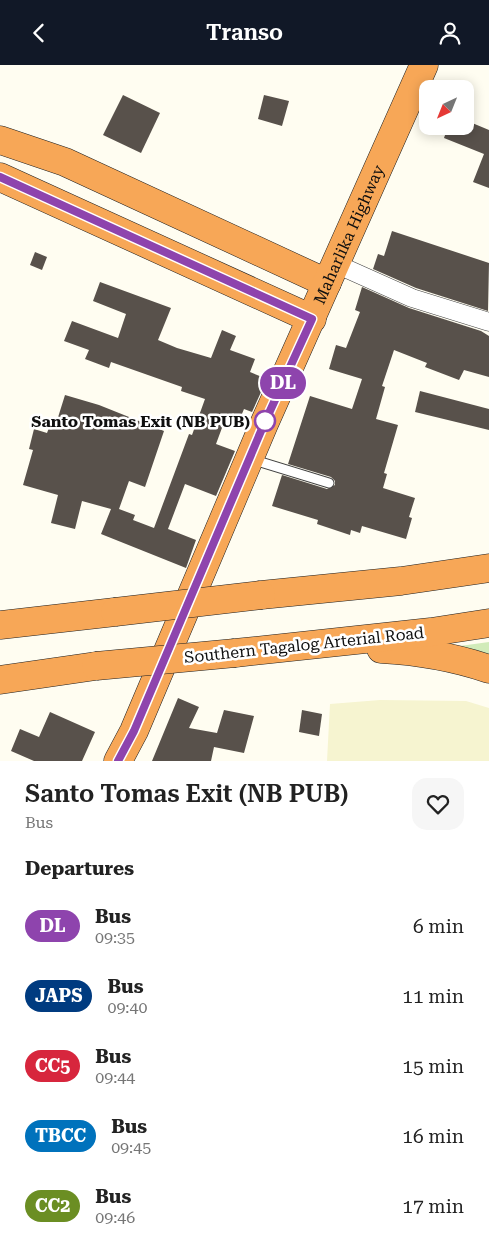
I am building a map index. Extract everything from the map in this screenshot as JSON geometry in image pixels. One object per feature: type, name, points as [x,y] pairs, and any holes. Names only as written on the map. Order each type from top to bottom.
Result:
[{"type":"highway","name":"Maharlika Highway","points":[[118,761],[134,731],[249,459],[424,65]]},
{"type":"highway","points":[[0,141],[65,162],[332,273]]},
{"type":"highway","points":[[0,177],[312,319]]},
{"type":"highway","points":[[0,625],[401,581],[489,568]]},
{"type":"highway","points":[[0,616],[50,619]]},
{"type":"highway","name":"Southern Tagalog Arterial Road","points":[[0,680],[96,666],[431,632],[489,623]]},
{"type":"highway","points":[[302,645],[407,651],[465,661],[489,669]]},
{"type":"street","points":[[332,273],[489,322]]},
{"type":"lane","points":[[249,459],[329,483]]},
{"type":"shaded area","points":[[380,700],[466,701],[489,708],[489,761],[327,761],[330,704]]},
{"type":"green space","points":[[489,642],[489,663],[445,648]]},
{"type":"building","points":[[123,95],[160,113],[141,153],[103,135]]},
{"type":"building","points":[[264,95],[289,101],[282,126],[258,119]]},
{"type":"building","points":[[474,124],[489,130],[489,188],[473,182],[484,154],[444,138],[445,135],[474,135]]},
{"type":"building","points":[[392,231],[489,263],[488,311],[416,288],[373,269],[378,254],[384,256]]},
{"type":"building","points":[[35,252],[47,257],[42,270],[30,265]]},
{"type":"building","points":[[100,282],[171,308],[158,340],[177,348],[211,358],[222,330],[236,336],[230,350],[255,359],[250,372],[267,379],[252,412],[244,409],[239,421],[226,417],[216,444],[235,451],[216,496],[185,484],[168,529],[196,540],[186,568],[101,534],[111,509],[82,501],[75,529],[51,523],[58,495],[23,485],[33,450],[29,449],[34,429],[47,433],[50,425],[55,427],[65,395],[99,405],[164,431],[145,487],[129,481],[119,509],[135,515],[133,520],[154,528],[189,434],[192,435],[205,399],[181,391],[182,387],[111,362],[109,368],[85,359],[89,350],[64,341],[72,321],[118,338],[126,314],[93,301]]},
{"type":"building","points":[[362,287],[409,308],[481,331],[489,336],[489,377],[464,370],[459,380],[425,367],[427,363],[394,350],[382,386],[385,387],[376,419],[398,425],[384,473],[387,474],[383,488],[415,498],[409,517],[412,518],[406,539],[362,526],[360,533],[351,530],[350,535],[317,524],[318,520],[272,506],[282,475],[327,489],[335,485],[335,481],[331,477],[288,464],[310,396],[352,409],[362,379],[329,369],[336,345],[346,348],[360,312],[355,310]]},
{"type":"building","points":[[420,391],[489,409],[489,430],[415,412]]},
{"type":"building","points":[[178,698],[199,707],[189,728],[217,733],[224,710],[254,716],[244,753],[214,747],[211,761],[152,761]]},
{"type":"building","points":[[302,710],[322,714],[319,736],[299,732]]},
{"type":"building","points":[[50,712],[95,732],[82,761],[34,761],[11,751],[20,729],[39,737]]},
{"type":"bus line","name":"DL","points":[[0,177],[312,319],[264,424],[134,731],[118,761]]},
{"type":"place","name":"Santo Tomas Exit (NB PUB)","points":[[265,421]]}]
